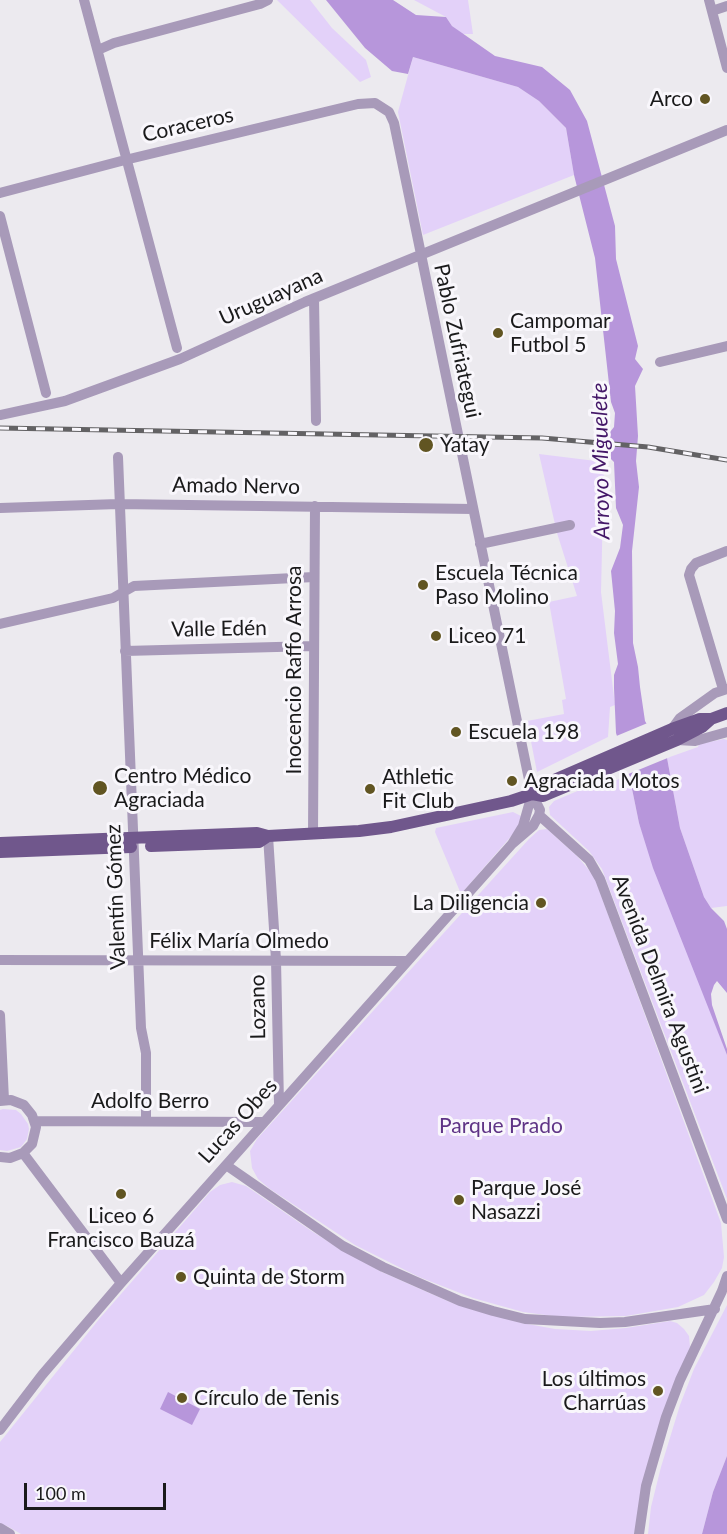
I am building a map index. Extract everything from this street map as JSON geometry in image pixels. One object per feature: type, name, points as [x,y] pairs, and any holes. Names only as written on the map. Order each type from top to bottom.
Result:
[{"type":"main road","points":[[0,852],[257,833],[268,836],[313,834],[391,827],[511,801],[532,794],[538,787],[615,760],[674,734],[700,718],[711,719],[727,713]]},
{"type":"main road","points":[[0,843],[134,843]]},
{"type":"street","points":[[84,0],[177,348]]},
{"type":"street","points":[[98,50],[268,0]]},
{"type":"street","points":[[709,0],[727,68]]},
{"type":"street","points":[[712,12],[727,6]]},
{"type":"street","name":"Coraceros","points":[[0,193],[125,160],[358,104],[375,103],[386,108]]},
{"type":"street","name":"Pablo Zufriategui","points":[[386,108],[394,123],[532,794]]},
{"type":"street","name":"Uruguayana","points":[[0,415],[65,401],[180,359],[309,300],[727,130]]},
{"type":"street","points":[[0,216],[46,393]]},
{"type":"street","points":[[309,300],[316,422]]},
{"type":"street","points":[[660,362],[727,346]]},
{"type":"street","name":"Valentín Gómez","points":[[118,457],[118,504],[141,1035],[146,1053],[146,1120]]},
{"type":"street","name":"Amado Nervo","points":[[0,508],[118,504],[472,509]]},
{"type":"street","name":"Inocencio Raffo Arrosa","points":[[313,834],[315,507]]},
{"type":"street","points":[[480,544],[570,525]]},
{"type":"street","points":[[727,551],[696,563],[689,575],[725,689],[715,693],[680,718],[674,734],[695,741],[727,732]]},
{"type":"street","points":[[0,624],[113,598],[134,586],[314,577]]},
{"type":"street","name":"Valle Edén","points":[[125,651],[314,646]]},
{"type":"street","points":[[532,794],[538,806],[539,815]]},
{"type":"street","name":"Lucas Obes","points":[[0,1431],[42,1375],[121,1283],[512,844],[523,826],[532,794]]},
{"type":"street","name":"Lucas Obes","points":[[512,844],[529,832],[539,815]]},
{"type":"street","name":"Avenida Delmira Agustini","points":[[539,815],[589,860],[600,879],[727,1220]]},
{"type":"street","name":"Lozano","points":[[268,836],[276,960],[279,1104]]},
{"type":"street","name":"Félix María Olmedo","points":[[0,960],[407,961]]},
{"type":"street","points":[[0,1015],[2,1101],[18,1102],[24,1105],[35,1121],[34,1138],[23,1154],[10,1158],[0,1157]]},
{"type":"street","name":"Adolfo Berro","points":[[35,1121],[264,1122]]},
{"type":"street","points":[[23,1154],[121,1283]]},
{"type":"street","points":[[226,1165],[343,1246],[383,1267],[442,1293],[493,1311],[525,1319],[600,1323],[625,1322],[715,1308]]},
{"type":"street","points":[[639,1534],[646,1486],[666,1417],[680,1380],[715,1308],[727,1276]]},
{"type":"street","points":[[0,1528],[10,1534]]},
{"type":"green space","points":[[277,0],[310,0],[332,28],[366,60],[371,77],[360,82]]},
{"type":"green space","points":[[414,0],[468,0],[473,34],[462,34],[446,17]]},
{"type":"green space","points":[[413,57],[518,87],[539,101],[566,128],[574,175],[423,235],[398,112]]},
{"type":"green space","points":[[539,454],[604,462],[601,592],[615,705],[610,707],[608,737],[537,772],[527,721],[564,714],[562,700],[566,699],[549,602],[577,596],[557,533]]},
{"type":"green space","points":[[727,740],[727,906],[711,908],[704,897],[680,828],[667,758],[698,747],[699,744]]},
{"type":"green space","points":[[629,774],[639,823],[727,1055],[727,1199],[602,869],[589,851],[550,815],[549,807],[554,801],[601,781],[617,780]]},
{"type":"green space","points":[[513,812],[521,816],[520,826],[461,894],[435,832],[436,828]]},
{"type":"green space","name":"Parque Prado","points":[[547,829],[577,856],[594,876],[721,1223],[724,1257],[722,1268],[704,1295],[678,1307],[626,1316],[561,1317],[523,1312],[473,1298],[419,1277],[355,1245],[270,1189],[258,1179],[252,1168],[250,1151],[257,1139],[529,839],[539,830]]},
{"type":"green space","points":[[0,1110],[16,1110],[28,1124],[29,1129],[27,1139],[21,1147],[7,1151],[0,1150]]},
{"type":"green space","points":[[232,1182],[246,1186],[343,1251],[382,1272],[450,1302],[522,1323],[555,1329],[591,1331],[670,1321],[684,1329],[689,1336],[690,1347],[634,1534],[21,1534],[0,1524],[0,1442],[100,1318],[210,1192],[220,1185]]},
{"type":"green space","points":[[727,1305],[727,1456],[713,1492],[702,1534],[648,1534],[651,1507],[680,1405],[694,1369]]},
{"type":"shaded area","points":[[326,0],[393,0],[416,15],[446,17],[452,26],[495,56],[542,67],[570,90],[587,121],[615,226],[616,259],[638,346],[635,359],[643,369],[635,386],[638,436],[636,461],[639,487],[632,551],[633,643],[645,721],[667,758],[680,828],[704,897],[724,921],[727,929],[727,993],[717,981],[711,994],[712,1005],[727,1055],[653,868],[616,733],[614,675],[618,664],[611,571],[620,548],[623,525],[616,508],[614,462],[608,456],[606,437],[614,427],[615,413],[611,402],[595,258],[574,175],[566,128],[539,101],[518,87],[413,57],[408,74],[392,71],[365,48]]},
{"type":"shaded area","points":[[168,1392],[200,1409],[192,1425],[160,1409]]},
{"type":"shaded area","points":[[727,1456],[727,1534],[702,1534],[713,1492]]},
{"type":"pier","points":[[650,722],[670,757],[626,775],[614,737]]},
{"type":"railway","points":[[0,428],[542,438],[648,447],[727,460]]},
{"type":"place","name":"Arco","points":[[705,99]]},
{"type":"place","name":"Campomar Futbol 5","points":[[498,333]]},
{"type":"place","name":"Yatay","points":[[426,445]]},
{"type":"place","name":"Escuela Técnica Paso Molino","points":[[423,585]]},
{"type":"place","name":"Liceo 71","points":[[436,636]]},
{"type":"place","name":"Escuela 198","points":[[456,732]]},
{"type":"place","name":"Agraciada Motos","points":[[512,781]]},
{"type":"place","name":"Centro Médico Agraciada","points":[[100,788]]},
{"type":"place","name":"Athletic Fit Club","points":[[370,789]]},
{"type":"place","name":"La Diligencia","points":[[541,903]]},
{"type":"place","name":"Liceo 6 Francisco Bauzá","points":[[121,1194]]},
{"type":"place","name":"Parque José Nasazzi","points":[[459,1200]]},
{"type":"place","name":"Quinta de Storm","points":[[181,1277]]},
{"type":"place","name":"Los últimos Charrúas","points":[[658,1391]]},
{"type":"place","name":"Círculo de Tenis","points":[[182,1398]]},
{"type":"water label","name":"Arroyo Miguelete","points":[[601,461]]}]
